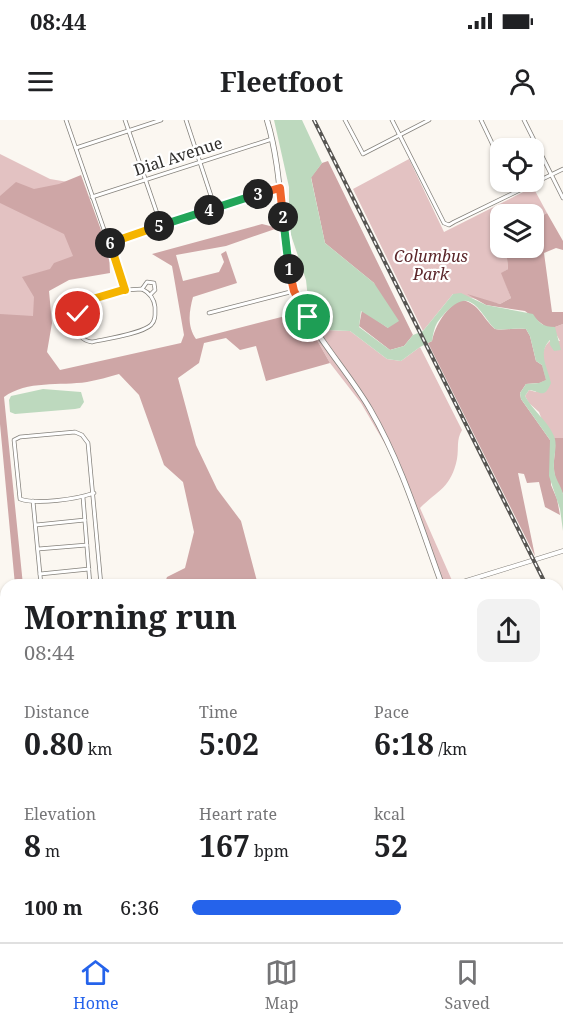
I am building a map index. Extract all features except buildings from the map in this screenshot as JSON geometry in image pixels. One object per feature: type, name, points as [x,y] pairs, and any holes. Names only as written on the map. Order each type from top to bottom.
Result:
[{"type":"main road","points":[[267,120],[280,188],[286,251],[294,291],[308,317],[369,406],[387,440],[401,470],[440,579]]},
{"type":"street","points":[[66,120],[125,290]]},
{"type":"street","points":[[125,120],[161,225]]},
{"type":"street","points":[[76,148],[161,120]]},
{"type":"street","points":[[186,120],[215,208]]},
{"type":"street","points":[[345,120],[363,154],[429,120]]},
{"type":"street","points":[[392,120],[443,222],[449,225],[513,192]]},
{"type":"street","points":[[481,120],[490,139]]},
{"type":"street","points":[[524,120],[563,198]]},
{"type":"street","name":"Dial Avenue","points":[[92,197],[272,139]]},
{"type":"street","points":[[544,178],[563,168]]},
{"type":"street","points":[[108,243],[280,188]]},
{"type":"street","points":[[142,289],[147,282],[154,283],[155,290],[150,295]]},
{"type":"street","points":[[142,289],[150,295],[154,304],[155,319],[151,326],[88,342],[81,338],[78,333],[78,314],[84,303],[125,290],[142,289]]},
{"type":"street","points":[[209,313],[294,291]]},
{"type":"street","points":[[78,314],[72,308],[71,303],[74,301],[84,303]]},
{"type":"street","points":[[93,493],[83,497],[33,501],[20,499],[14,440],[20,437],[75,432],[82,435],[88,443],[93,493],[100,579]]},
{"type":"street","points":[[83,497],[90,579]]},
{"type":"street","points":[[33,501],[40,579]]},
{"type":"street","points":[[35,525],[85,520]]},
{"type":"street","points":[[38,549],[87,545]]},
{"type":"street","points":[[472,579],[562,551]]},
{"type":"street","points":[[40,574],[89,569]]},
{"type":"green space","points":[[0,154],[50,179],[80,184],[106,268],[43,287],[48,375],[0,385]]},
{"type":"green space","name":"Columbus Park","points":[[409,159],[444,232],[490,209],[490,258],[507,258],[508,269],[502,273],[511,298],[500,304],[453,294],[423,331],[353,189]]},
{"type":"green space","name":"Columbus Park","points":[[523,192],[536,192],[542,204],[499,204]]},
{"type":"green space","points":[[309,308],[329,321],[326,330],[350,331],[387,359],[401,361],[420,347],[462,430],[458,441],[457,459],[451,476],[443,488],[420,508],[451,579],[438,579],[399,468],[361,403],[330,363],[301,312]]},
{"type":"green space","points":[[563,324],[563,438],[554,438],[539,412],[525,396],[529,390],[536,392],[544,348],[551,340],[560,341],[554,330],[555,327]]},
{"type":"shaded area","points":[[274,120],[302,120],[322,163],[311,178],[325,243],[374,283],[399,321],[388,328],[361,311],[359,327],[390,350],[404,346],[413,335],[423,331],[453,294],[461,293],[486,305],[533,314],[542,324],[555,327],[561,350],[554,351],[550,340],[544,350],[551,383],[544,393],[529,390],[525,396],[554,436],[554,472],[563,494],[563,531],[560,509],[549,476],[550,440],[521,399],[520,393],[526,384],[546,380],[542,365],[536,361],[526,329],[495,329],[474,304],[461,302],[451,307],[437,323],[432,341],[401,361],[387,359],[350,331],[326,330],[329,321],[309,308],[306,280],[289,229],[289,187]]},
{"type":"shaded area","points":[[328,161],[413,335],[404,346],[390,350],[359,326],[362,310],[388,328],[374,283],[325,243],[311,177],[322,163]]},
{"type":"shaded area","points":[[81,175],[109,252],[110,273],[69,280],[49,291],[52,323],[47,352],[60,370],[181,343],[184,335],[172,266],[152,254],[262,224],[278,228],[226,246],[176,255],[183,281],[219,272],[224,262],[221,254],[226,251],[237,283],[193,297],[190,319],[191,329],[196,339],[301,312],[330,363],[266,381],[256,346],[240,350],[226,338],[204,343],[199,363],[178,378],[196,445],[217,489],[241,521],[256,579],[166,579],[185,568],[194,532],[183,482],[164,465],[139,395],[119,374],[87,382],[23,388],[4,397],[22,579],[14,579],[0,424],[0,314],[33,316],[34,297],[22,277],[50,269],[54,263],[73,256],[64,234],[0,203],[0,196],[16,182],[34,189],[59,184]]},
{"type":"shaded area","points":[[547,213],[563,241],[563,250],[556,248],[544,253],[544,215]]},
{"type":"shaded area","points":[[544,253],[552,312],[563,312],[563,324],[546,327],[525,311],[486,305],[467,294],[500,304],[511,298],[501,273],[508,269],[507,258],[544,258]]},
{"type":"shaded area","points":[[462,300],[473,304],[495,329],[526,329],[536,361],[542,365],[546,380],[526,384],[520,393],[521,399],[550,440],[551,485],[560,515],[545,507],[539,482],[527,483],[524,474],[518,473],[535,556],[428,343],[432,341],[447,311]]},
{"type":"shaded area","points":[[43,389],[81,392],[84,402],[80,408],[75,409],[15,414],[10,412],[11,396]]},
{"type":"shaded area","points":[[554,438],[563,438],[563,494],[554,472]]},
{"type":"railway","points":[[314,120],[543,579]]},
{"type":"route","points":[[78,314],[86,301],[125,290],[108,243],[280,188],[292,285],[308,317]]}]
